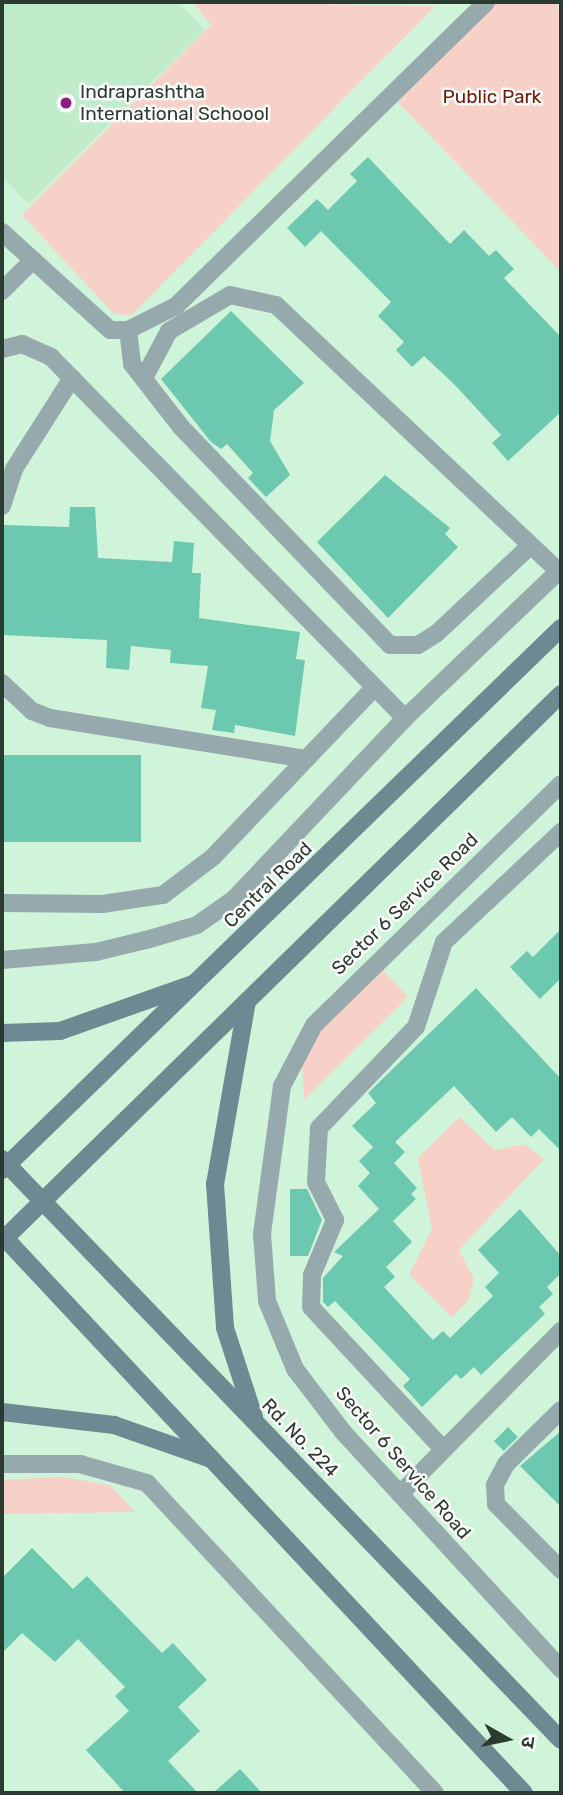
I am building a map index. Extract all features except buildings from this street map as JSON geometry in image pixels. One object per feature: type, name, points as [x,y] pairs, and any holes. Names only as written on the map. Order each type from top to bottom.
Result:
[{"type":"main road","name":"Central Road","points":[[4,1165],[199,981],[561,628]]},
{"type":"main road","points":[[524,1793],[3,1238],[561,694]]},
{"type":"main road","points":[[2,1033],[60,1031],[199,981]]},
{"type":"main road","points":[[247,1001],[215,1184],[225,1328],[256,1422]]},
{"type":"main road","name":"Rd. No. 224","points":[[4,1165],[256,1422],[561,1740]]},
{"type":"main road","points":[[2,1412],[114,1425],[211,1459]]},
{"type":"street","points":[[2,232],[110,330],[128,330],[176,306],[486,2]]},
{"type":"street","points":[[2,291],[33,260]]},
{"type":"street","points":[[2,960],[96,952],[197,925],[234,899],[405,718],[560,570],[530,546],[276,305],[230,295],[169,331],[145,376]]},
{"type":"street","points":[[128,330],[132,364],[145,376],[181,427],[390,645],[418,646],[438,633],[530,546]]},
{"type":"street","points":[[2,349],[35,348],[72,378],[373,689],[405,718]]},
{"type":"street","points":[[2,506],[14,469],[72,378]]},
{"type":"street","points":[[2,683],[32,711],[50,718],[306,759]]},
{"type":"street","points":[[2,903],[102,904],[163,895],[213,857],[373,689]]},
{"type":"street","name":"Sector 6 Service Road","points":[[561,784],[370,965],[314,1026],[282,1086],[262,1234],[267,1301],[295,1369],[400,1494],[561,1669]]},
{"type":"street","points":[[442,1448],[311,1307],[312,1275],[335,1220],[316,1182],[319,1128],[416,1027],[444,942],[561,832]]},
{"type":"street","points":[[400,1494],[442,1448],[561,1331]]},
{"type":"street","points":[[561,1410],[506,1464],[495,1485],[496,1504],[561,1570]]},
{"type":"street","points":[[2,1464],[80,1464],[147,1483],[435,1793]]},
{"type":"shaded area","name":"Indraprashtha International Schoool","points":[[2,2],[178,2],[205,30],[28,204],[2,176]]},
{"type":"green space","points":[[193,2],[435,6],[132,315],[114,314],[22,215],[211,25]]},
{"type":"green space","name":"Public Park","points":[[490,2],[554,2],[561,9],[561,272],[392,96]]},
{"type":"green space","points":[[380,967],[408,997],[304,1100],[301,1045]]},
{"type":"green space","points":[[459,1117],[495,1150],[524,1144],[544,1159],[459,1250],[474,1279],[468,1301],[452,1317],[409,1275],[432,1229],[418,1158]]},
{"type":"green space","points":[[62,1477],[110,1485],[135,1512],[2,1514],[2,1480]]},
{"type":"place","name":"Indraprashtha International Schoool","points":[[66,103]]}]
